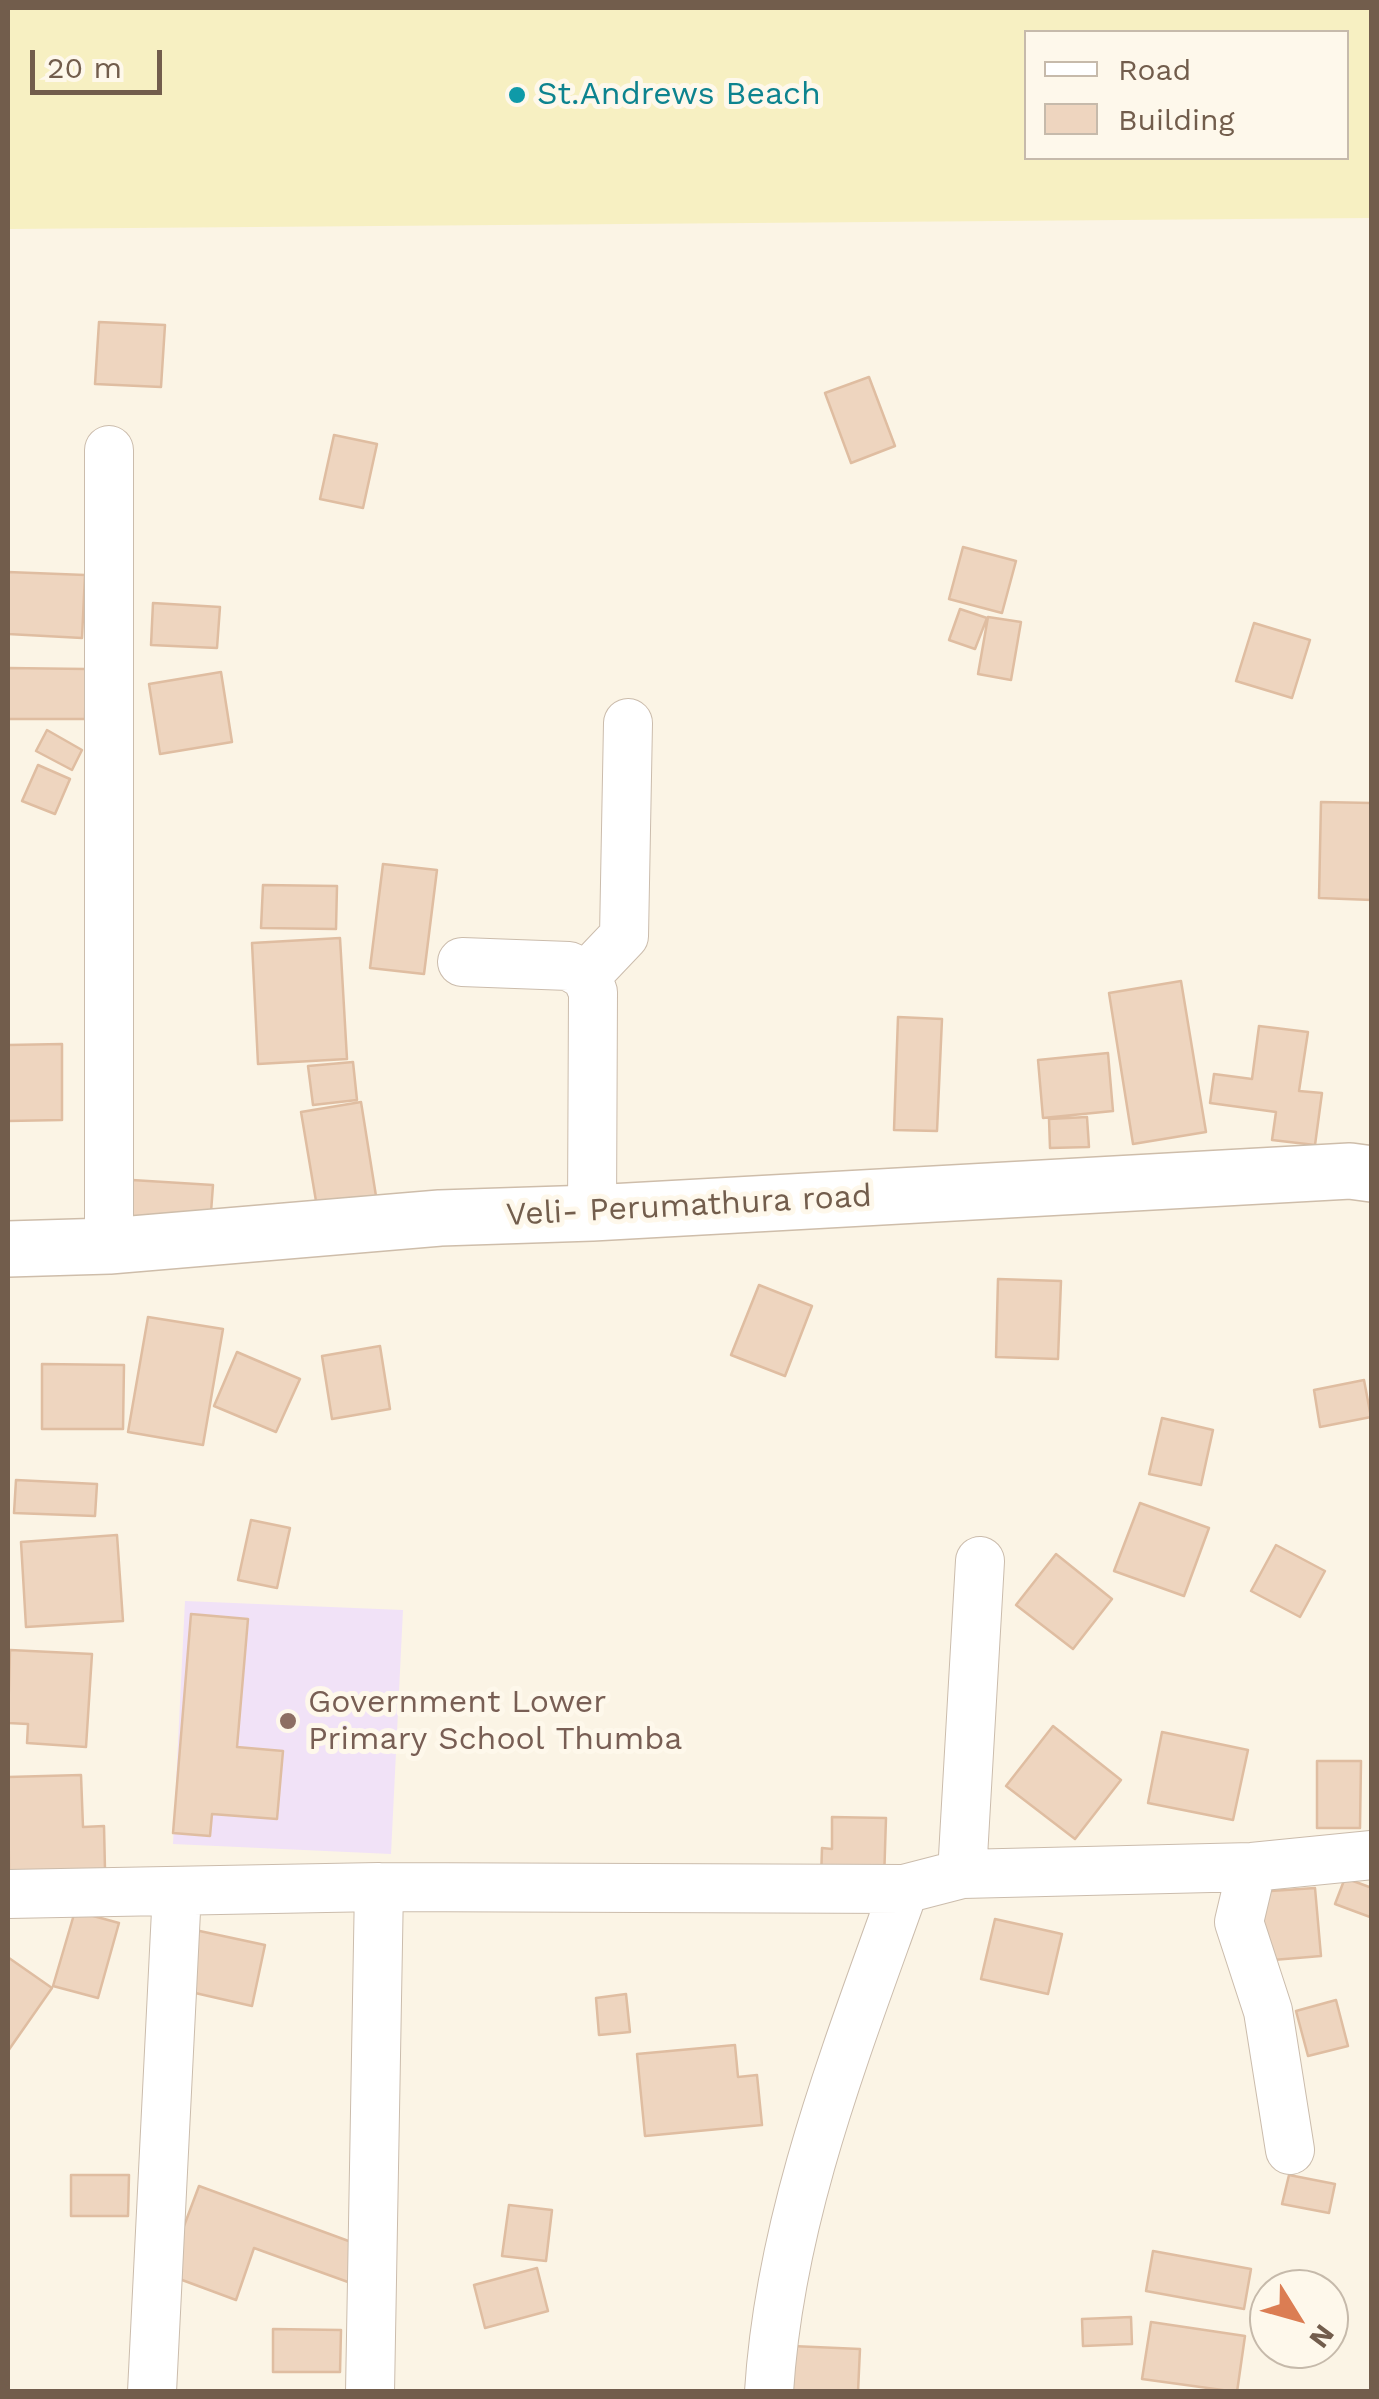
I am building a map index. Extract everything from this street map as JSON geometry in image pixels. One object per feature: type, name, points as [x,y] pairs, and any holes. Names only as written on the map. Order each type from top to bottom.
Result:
[{"type":"main road","name":"Veli- Perumathura road","points":[[8,1250],[109,1246],[440,1218],[1350,1172],[1372,1174]]},
{"type":"street","points":[[109,450],[109,1246]]},
{"type":"street","points":[[586,976],[624,936],[628,723]]},
{"type":"street","points":[[462,962],[569,966],[586,976],[593,992],[592,1213]]},
{"type":"street","points":[[962,1874],[980,1562]]},
{"type":"street","points":[[8,1894],[380,1887],[904,1889],[962,1874],[1252,1868],[1372,1855]]},
{"type":"street","points":[[1252,1868],[1240,1922],[1268,2011],[1290,2150]]},
{"type":"street","points":[[370,2392],[380,1887]]},
{"type":"street","points":[[769,2392],[792,2237],[826,2108],[904,1889]]},
{"type":"street","points":[[152,2392],[177,1891]]},
{"type":"shaded area","name":"Government Lower Primary School Thumba","points":[[185,1601],[403,1610],[391,1854],[173,1844]]},
{"type":"sand","name":"St.Andrews Beach","points":[[8,8],[1371,8],[1371,218],[8,229]]},
{"type":"building","points":[[99,322],[165,325],[161,387],[95,384]]},
{"type":"building","points":[[869,377],[895,446],[851,463],[825,393]]},
{"type":"building","points":[[334,435],[377,444],[363,508],[320,499]]},
{"type":"building","points":[[963,547],[1016,561],[1002,613],[949,599]]},
{"type":"building","points":[[8,572],[85,575],[82,638],[8,634]]},
{"type":"building","points":[[153,603],[220,607],[217,648],[151,645]]},
{"type":"building","points":[[960,609],[987,618],[975,649],[949,640]]},
{"type":"building","points":[[988,617],[1021,622],[1011,680],[978,674]]},
{"type":"building","points":[[1254,623],[1310,640],[1292,698],[1236,681]]},
{"type":"building","points":[[8,668],[86,669],[85,719],[8,719]]},
{"type":"building","points":[[221,672],[232,742],[160,754],[149,684]]},
{"type":"building","points":[[47,730],[82,750],[72,770],[36,751]]},
{"type":"building","points":[[38,765],[70,779],[55,814],[22,801]]},
{"type":"building","points":[[1321,802],[1372,803],[1372,900],[1319,898]]},
{"type":"building","points":[[383,864],[437,870],[424,974],[370,968]]},
{"type":"building","points":[[263,885],[337,886],[336,929],[261,928]]},
{"type":"building","points":[[340,938],[347,1059],[258,1064],[252,943]]},
{"type":"building","points":[[1181,981],[1206,1132],[1133,1144],[1109,993]]},
{"type":"building","points":[[898,1017],[942,1019],[937,1131],[894,1130]]},
{"type":"building","points":[[1259,1026],[1308,1032],[1299,1091],[1322,1093],[1315,1145],[1272,1140],[1276,1112],[1210,1103],[1214,1074],[1252,1079]]},
{"type":"building","points":[[62,1044],[62,1120],[8,1121],[8,1045]]},
{"type":"building","points":[[1108,1053],[1113,1111],[1043,1118],[1038,1060]]},
{"type":"building","points":[[353,1062],[357,1100],[313,1105],[308,1066]]},
{"type":"building","points":[[361,1102],[376,1196],[317,1207],[301,1112]]},
{"type":"building","points":[[1087,1117],[1089,1147],[1050,1148],[1049,1119]]},
{"type":"building","points":[[132,1180],[213,1185],[210,1226],[130,1221]]},
{"type":"building","points":[[998,1279],[1061,1281],[1058,1359],[996,1357]]},
{"type":"building","points":[[759,1285],[812,1306],[785,1376],[731,1355]]},
{"type":"building","points":[[148,1317],[223,1329],[203,1445],[128,1432]]},
{"type":"building","points":[[380,1346],[390,1409],[332,1419],[322,1356]]},
{"type":"building","points":[[237,1352],[300,1379],[276,1432],[214,1406]]},
{"type":"building","points":[[42,1364],[124,1365],[123,1429],[42,1429]]},
{"type":"building","points":[[1364,1380],[1371,1417],[1320,1427],[1314,1390]]},
{"type":"building","points":[[1162,1418],[1213,1430],[1201,1485],[1149,1474]]},
{"type":"building","points":[[16,1480],[97,1484],[95,1516],[14,1513]]},
{"type":"building","points":[[1140,1503],[1209,1528],[1184,1596],[1114,1571]]},
{"type":"building","points":[[251,1520],[290,1528],[277,1588],[238,1580]]},
{"type":"building","points":[[117,1535],[123,1621],[26,1627],[21,1542]]},
{"type":"building","points":[[1276,1545],[1325,1571],[1300,1617],[1251,1591]]},
{"type":"building","points":[[1056,1554],[1112,1599],[1073,1649],[1016,1605]]},
{"type":"building","points":[[191,1614],[248,1619],[237,1747],[283,1751],[277,1819],[212,1814],[210,1836],[173,1833]]},
{"type":"building","points":[[10,1650],[92,1654],[86,1747],[27,1743],[28,1724],[8,1723]]},
{"type":"building","points":[[1053,1726],[1121,1780],[1075,1839],[1006,1786]]},
{"type":"building","points":[[1162,1732],[1248,1750],[1233,1820],[1148,1803]]},
{"type":"building","points":[[1317,1761],[1361,1761],[1360,1828],[1317,1828]]},
{"type":"building","points":[[81,1775],[83,1827],[104,1826],[105,1870],[9,1872],[8,1777]]},
{"type":"building","points":[[832,1817],[886,1818],[884,1881],[821,1880],[822,1848],[832,1849]]},
{"type":"building","points":[[1345,1878],[1372,1888],[1370,1917],[1335,1904]]},
{"type":"building","points":[[1315,1888],[1321,1956],[1261,1961],[1256,1892]]},
{"type":"building","points":[[75,1911],[119,1923],[98,1998],[53,1986]]},
{"type":"building","points":[[995,1919],[1062,1934],[1048,1994],[981,1979]]},
{"type":"building","points":[[195,1930],[265,1945],[252,2006],[182,1990]]},
{"type":"building","points":[[8,1960],[52,1988],[8,2051]]},
{"type":"building","points":[[626,1994],[630,2032],[599,2035],[596,1998]]},
{"type":"building","points":[[1336,2000],[1348,2046],[1308,2056],[1296,2011]]},
{"type":"building","points":[[735,2045],[738,2077],[757,2075],[762,2125],[645,2136],[637,2054]]},
{"type":"building","points":[[71,2175],[129,2175],[128,2216],[71,2216]]},
{"type":"building","points":[[1289,2175],[1335,2184],[1329,2213],[1282,2204]]},
{"type":"building","points":[[199,2186],[373,2250],[359,2286],[254,2248],[236,2300],[166,2274]]},
{"type":"building","points":[[509,2205],[552,2210],[546,2261],[502,2256]]},
{"type":"building","points":[[1153,2251],[1251,2269],[1244,2309],[1146,2291]]},
{"type":"building","points":[[537,2268],[548,2311],[485,2328],[474,2285]]},
{"type":"building","points":[[1131,2317],[1132,2344],[1083,2346],[1082,2319]]},
{"type":"building","points":[[1151,2322],[1245,2336],[1237,2392],[1142,2379]]},
{"type":"building","points":[[273,2329],[341,2330],[340,2372],[273,2372]]},
{"type":"building","points":[[792,2346],[860,2349],[858,2392],[790,2392]]},
{"type":"place","name":"St.Andrews Beach","points":[[517,95]]},
{"type":"place","name":"Government Lower Primary School Thumba","points":[[288,1721]]}]
